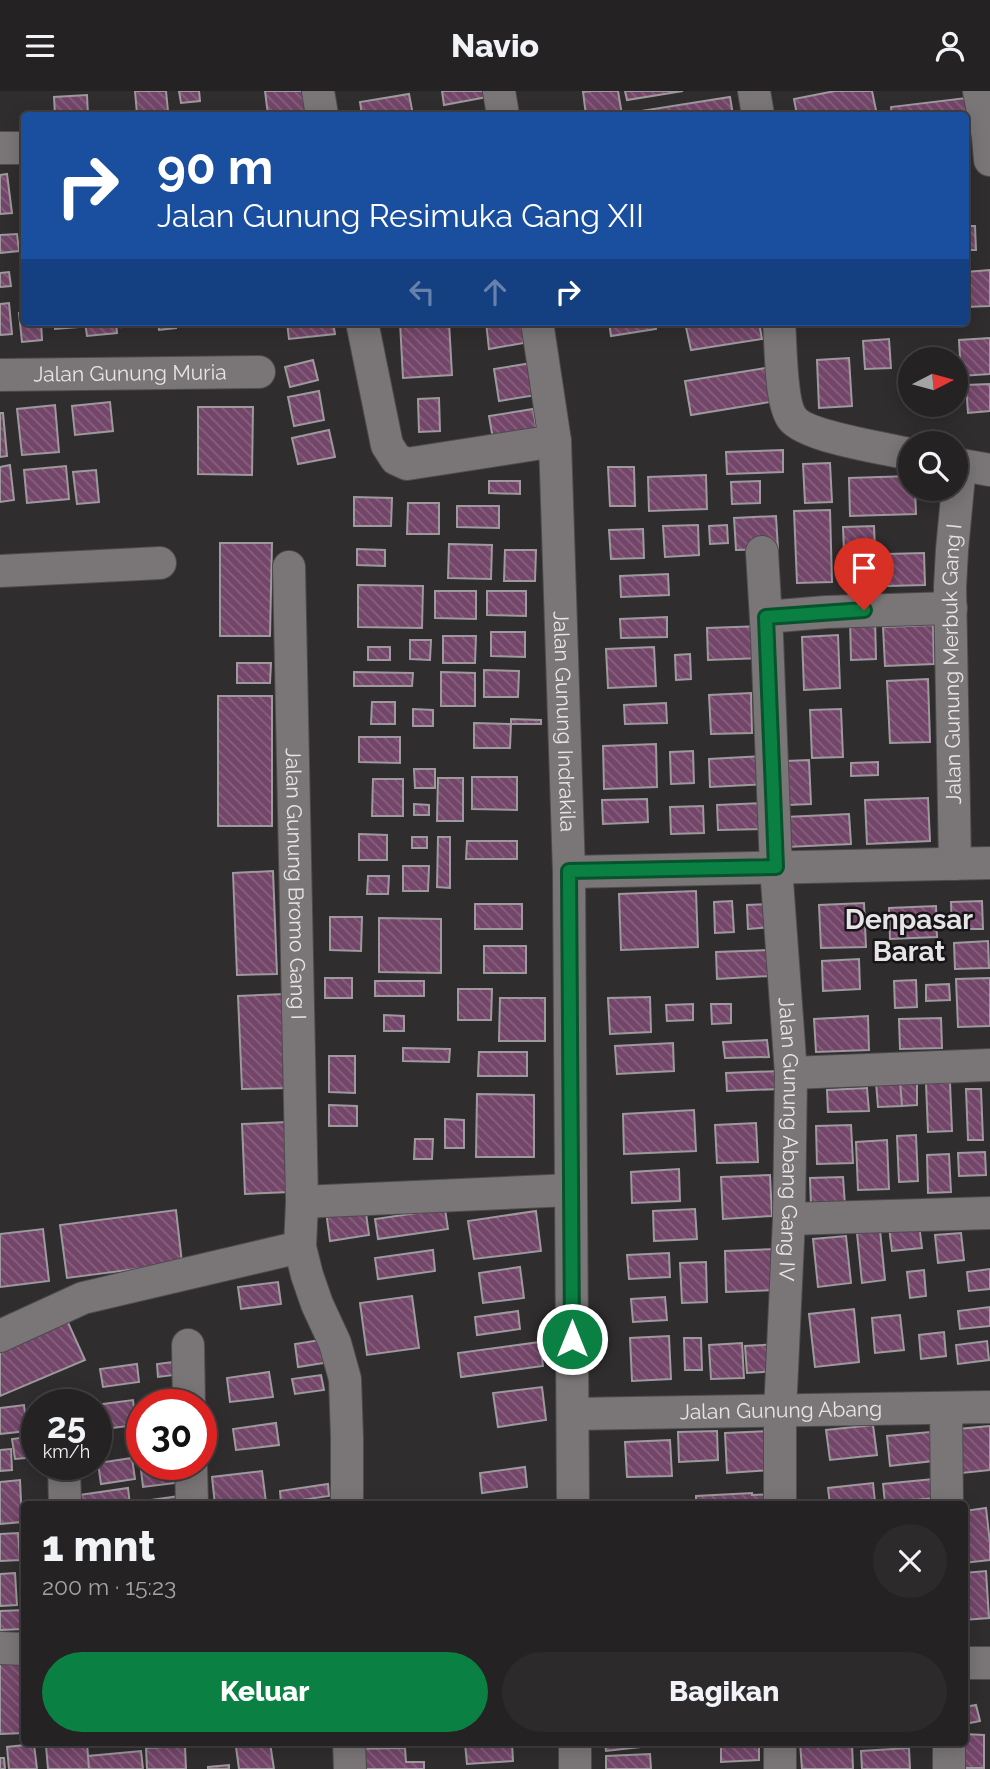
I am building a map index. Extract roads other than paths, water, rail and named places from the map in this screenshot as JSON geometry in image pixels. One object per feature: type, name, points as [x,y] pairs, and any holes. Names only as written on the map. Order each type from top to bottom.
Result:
[{"type":"street","points":[[318,91],[322,112]]},
{"type":"street","points":[[499,91],[502,112]]},
{"type":"street","points":[[754,91],[758,112]]},
{"type":"street","points":[[979,91],[990,160]]},
{"type":"street","points":[[0,148],[21,148]]},
{"type":"street","points":[[363,326],[387,445],[396,459],[407,464],[555,441]]},
{"type":"street","name":"Jalan Gunung Indrakila","points":[[538,326],[555,441],[569,871],[573,1501]]},
{"type":"street","points":[[779,326],[785,402],[793,420],[809,430],[898,451]]},
{"type":"street","name":"Jalan Gunung Muria","points":[[0,375],[259,372]]},
{"type":"street","name":"Jalan Gunung Merbuk Gang I","points":[[955,864],[952,551],[969,466]]},
{"type":"street","name":"Jalan Gunung Abang Gang IV","points":[[762,552],[776,867],[791,1073],[789,1219],[780,1412],[780,1501]]},
{"type":"street","points":[[0,571],[160,563]]},
{"type":"street","name":"Jalan Gunung Bromo Gang I","points":[[289,567],[302,1202],[300,1247],[307,1275],[335,1343],[345,1379],[347,1501]]},
{"type":"street","points":[[766,617],[851,610],[951,608]]},
{"type":"street","points":[[569,871],[990,863]]},
{"type":"street","points":[[791,1073],[990,1065]]},
{"type":"street","points":[[302,1202],[571,1190]]},
{"type":"street","points":[[789,1219],[990,1213]]},
{"type":"street","points":[[0,1336],[83,1298],[300,1247]]},
{"type":"street","points":[[188,1345],[189,1389]]},
{"type":"street","name":"Jalan Gunung Abang","points":[[573,1414],[990,1407]]},
{"type":"street","points":[[946,1408],[947,1501]]},
{"type":"street","points":[[64,1480],[65,1501]]},
{"type":"street","points":[[191,1480],[192,1501]]},
{"type":"street","points":[[0,1648],[21,1649]]},
{"type":"street","points":[[968,1663],[990,1663]]},
{"type":"street","points":[[349,1746],[350,1769]]},
{"type":"street","points":[[575,1746],[575,1769]]},
{"type":"street","points":[[780,1746],[780,1769]]},
{"type":"street","points":[[948,1769],[949,1746]]},
{"type":"district","name":"Denpasar Barat","points":[[909,935]]}]
